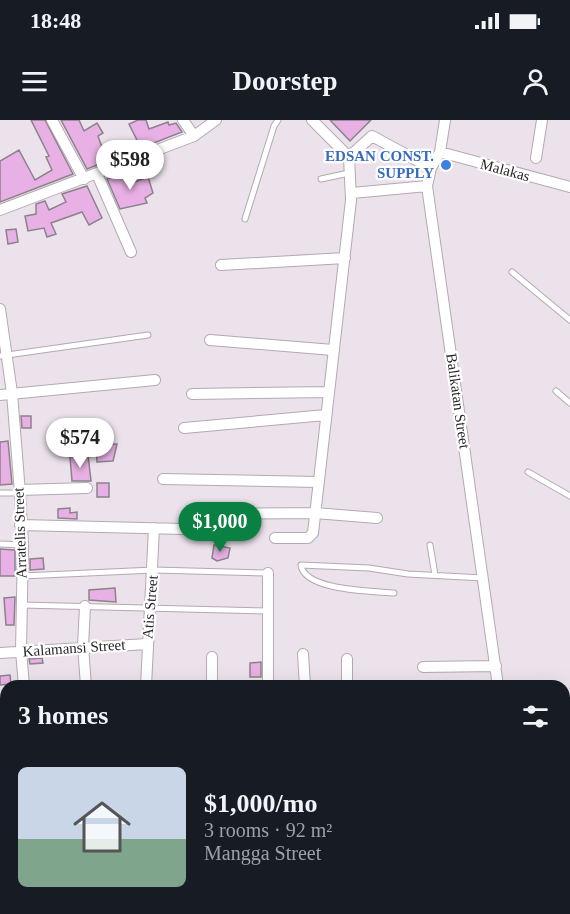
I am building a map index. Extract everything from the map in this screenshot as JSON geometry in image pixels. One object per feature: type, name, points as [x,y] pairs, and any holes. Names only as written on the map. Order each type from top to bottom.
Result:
[{"type":"street","points":[[52,120],[84,179]]},
{"type":"street","points":[[183,120],[195,136]]},
{"type":"street","points":[[0,210],[195,136],[216,120]]},
{"type":"street","points":[[275,538],[308,538],[313,533],[352,193],[349,157],[312,120]]},
{"type":"street","name":"Balikatan Street","points":[[445,120],[440,152],[431,168],[427,186],[497,680]]},
{"type":"street","points":[[536,158],[542,120]]},
{"type":"street","points":[[349,157],[372,136],[431,168]]},
{"type":"street","name":"Malakas","points":[[440,152],[570,187]]},
{"type":"street","points":[[97,174],[131,252]]},
{"type":"street","points":[[352,193],[427,186]]},
{"type":"street","points":[[221,265],[345,258]]},
{"type":"street","name":"Arratelis Street","points":[[0,309],[4,355],[12,393],[20,491],[20,525],[23,545],[20,605],[23,680]]},
{"type":"street","points":[[210,340],[333,350]]},
{"type":"street","points":[[0,395],[155,380]]},
{"type":"street","points":[[192,393],[329,392]]},
{"type":"street","points":[[184,428],[326,415]]},
{"type":"street","points":[[163,479],[319,482]]},
{"type":"street","points":[[20,491],[87,488]]},
{"type":"street","points":[[213,514],[315,513],[377,518]]},
{"type":"street","points":[[20,525],[184,529]]},
{"type":"street","name":"Atis Street","points":[[146,680],[154,570],[154,528]]},
{"type":"street","points":[[268,573],[268,680]]},
{"type":"street","points":[[85,606],[83,646],[86,680]]},
{"type":"street","name":"Kalamansi Street","points":[[0,653],[83,646],[147,644]]},
{"type":"street","points":[[303,654],[305,680]]},
{"type":"street","points":[[212,657],[212,680]]},
{"type":"street","points":[[347,659],[347,680]]},
{"type":"street","points":[[423,668],[496,666]]},
{"type":"lane","points":[[245,219],[274,126],[279,120]]},
{"type":"lane","points":[[321,178],[349,172]]},
{"type":"lane","points":[[512,272],[570,320]]},
{"type":"lane","points":[[4,355],[148,335]]},
{"type":"lane","points":[[556,391],[570,403]]},
{"type":"lane","points":[[528,472],[570,496]]},
{"type":"lane","points":[[0,493],[20,491]]},
{"type":"lane","points":[[0,544],[23,545]]},
{"type":"lane","points":[[430,545],[435,576]]},
{"type":"lane","points":[[394,593],[322,584],[304,572],[301,566],[369,568],[483,579]]},
{"type":"lane","points":[[22,576],[154,570],[268,573]]},
{"type":"lane","points":[[20,605],[268,611]]},
{"type":"building","points":[[31,120],[45,120],[73,174],[0,202],[0,161],[19,150],[35,180],[52,170],[46,157],[49,156]]},
{"type":"building","points":[[61,120],[79,120],[84,131],[97,123],[103,133],[98,136],[107,161],[87,169]]},
{"type":"building","points":[[138,120],[146,120],[149,129],[168,122],[169,125],[176,123],[182,132],[141,148],[129,124]]},
{"type":"building","points":[[330,120],[371,120],[350,141]]},
{"type":"building","points":[[125,172],[129,184],[148,177],[153,193],[145,198],[147,203],[120,209],[107,179]]},
{"type":"building","points":[[87,186],[102,218],[89,225],[82,212],[51,223],[56,234],[47,237],[44,228],[28,231],[25,216],[36,214],[36,204],[45,201],[49,210],[66,202],[62,194]]},
{"type":"building","points":[[16,229],[18,242],[8,244],[6,230]]},
{"type":"building","points":[[21,416],[31,416],[31,428],[22,428]]},
{"type":"building","points":[[8,441],[12,484],[0,485],[0,442]]},
{"type":"building","points":[[117,444],[113,461],[97,462],[96,445]]},
{"type":"building","points":[[88,455],[91,481],[72,481],[70,457]]},
{"type":"building","points":[[97,483],[109,483],[109,497],[97,497]]},
{"type":"building","points":[[70,508],[70,513],[77,512],[77,519],[58,518],[58,509]]},
{"type":"building","points":[[214,545],[230,548],[228,558],[217,561],[212,558]]},
{"type":"building","points":[[0,549],[15,550],[15,576],[0,576]]},
{"type":"building","points":[[43,558],[44,569],[30,570],[30,559]]},
{"type":"building","points":[[115,588],[116,602],[89,600],[89,590]]},
{"type":"building","points":[[15,597],[14,625],[6,625],[4,598]]},
{"type":"building","points":[[42,658],[43,663],[30,664],[29,659]]},
{"type":"building","points":[[261,662],[261,677],[250,677],[250,663]]},
{"type":"building","points":[[10,675],[11,680],[0,680],[0,676]]},
{"type":"place","name":"EDSAN CONST. SUPPLY","points":[[446,165]]}]
